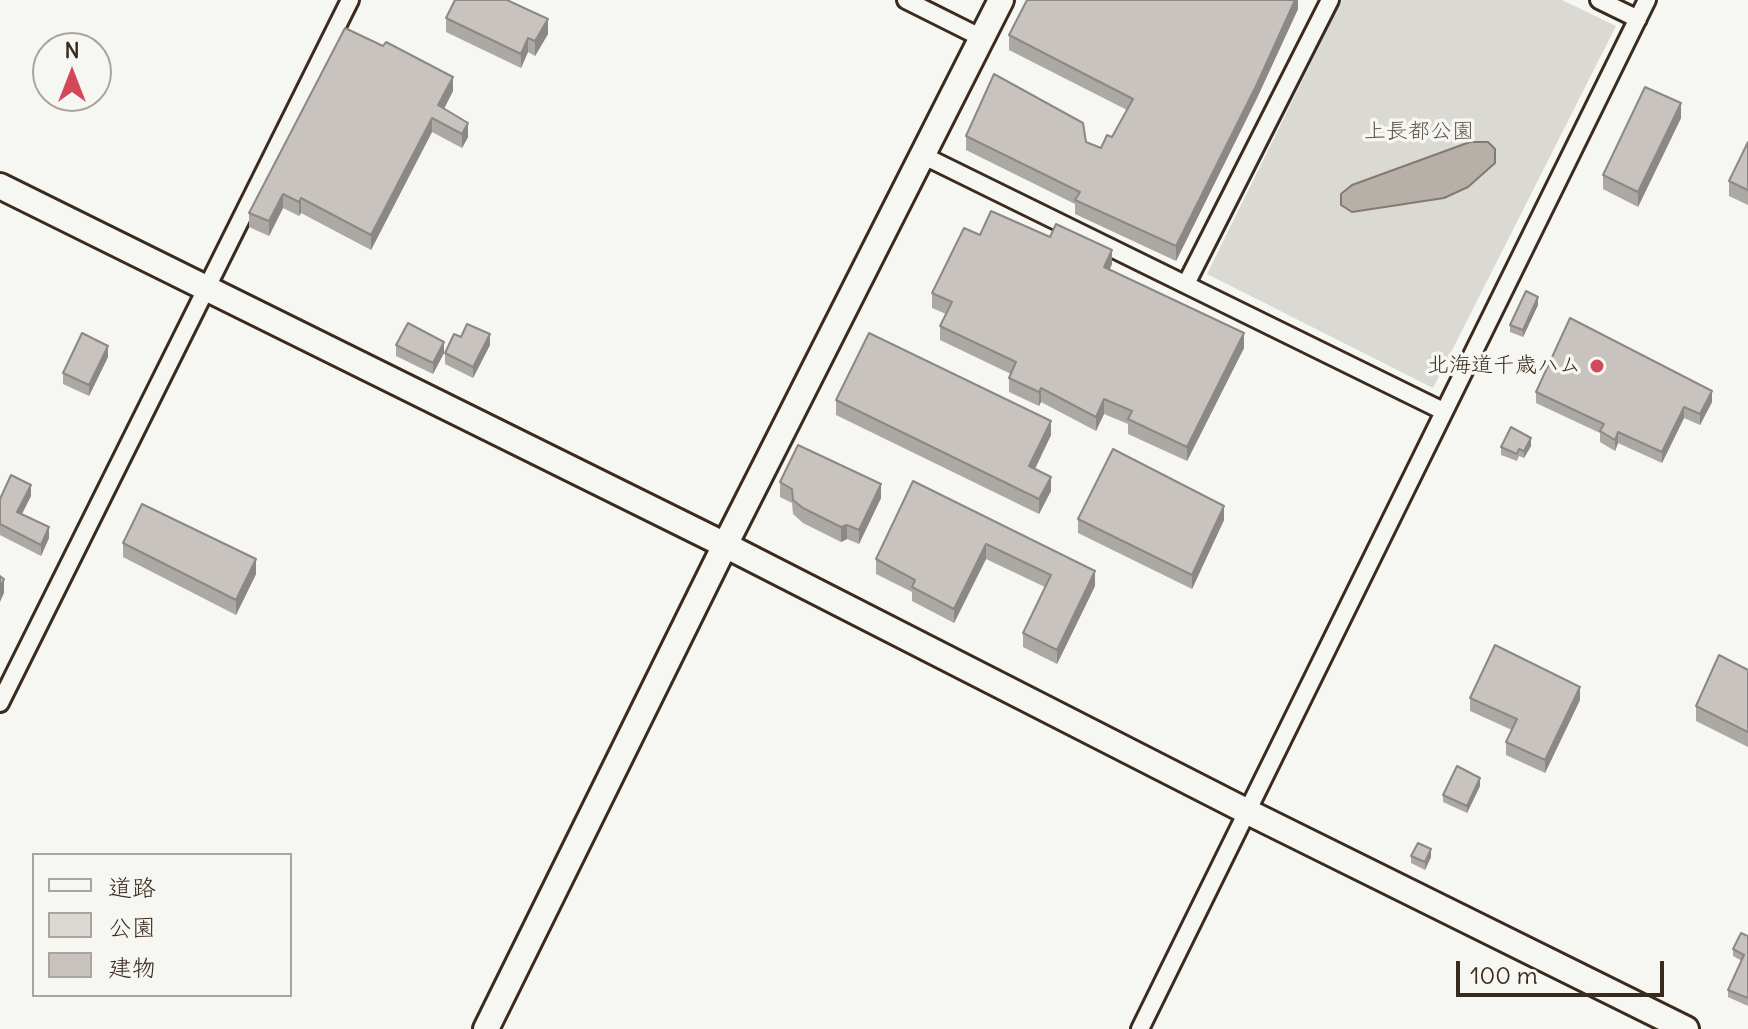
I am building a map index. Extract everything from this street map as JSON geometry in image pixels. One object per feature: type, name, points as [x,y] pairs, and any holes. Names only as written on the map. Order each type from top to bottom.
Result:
[{"type":"street","points":[[0,703],[350,0]]},
{"type":"street","points":[[906,0],[982,38]]},
{"type":"street","points":[[486,1029],[725,545],[1001,0]]},
{"type":"street","points":[[1186,284],[1330,0]]},
{"type":"street","points":[[1599,0],[1638,19]]},
{"type":"street","points":[[1140,1029],[1647,0]]},
{"type":"street","points":[[922,155],[1443,411]]},
{"type":"street","points":[[0,186],[725,545],[1248,812],[1686,1029]]},
{"type":"green space","name":"上長都公園","points":[[1342,0],[1562,0],[1616,26],[1433,388],[1207,274]]},
{"type":"shaded area","points":[[1470,142],[1488,142],[1495,149],[1495,163],[1468,187],[1444,198],[1352,212],[1341,205],[1341,194],[1352,185]]},
{"type":"building","points":[[455,0],[507,0],[548,19],[535,41],[528,38],[521,54],[446,18]]},
{"type":"building","points":[[1027,0],[1295,0],[1176,246],[1075,200],[1080,192],[966,136],[994,74],[1083,123],[1086,142],[1101,148],[1107,135],[1112,137],[1133,99],[1009,35]]},
{"type":"building","points":[[345,28],[383,46],[386,42],[453,77],[438,105],[468,123],[462,134],[432,118],[371,235],[301,198],[299,202],[283,194],[269,221],[249,213]]},
{"type":"building","points":[[1645,87],[1681,103],[1638,192],[1603,175]]},
{"type":"building","points":[[1748,142],[1748,190],[1729,181]]},
{"type":"building","points":[[991,211],[1050,237],[1056,224],[1112,250],[1104,267],[1244,333],[1187,447],[1128,419],[1132,411],[1104,399],[1096,417],[1041,388],[1039,392],[1009,378],[1016,362],[940,326],[952,302],[932,293],[964,228],[980,235]]},
{"type":"building","points":[[1526,291],[1538,297],[1523,330],[1510,325]]},
{"type":"building","name":"北海道千歳ハム","points":[[1570,318],[1712,391],[1700,414],[1684,407],[1662,452],[1618,432],[1615,440],[1600,431],[1604,424],[1536,392]]},
{"type":"building","points":[[408,323],[444,342],[433,363],[396,345]]},
{"type":"building","points":[[467,324],[490,334],[473,367],[445,353],[454,334],[461,337]]},
{"type":"building","points":[[82,333],[108,346],[89,385],[63,373]]},
{"type":"building","points":[[869,333],[1051,421],[1029,466],[1051,477],[1039,499],[836,400]]},
{"type":"building","points":[[1511,427],[1531,438],[1524,451],[1519,449],[1517,454],[1501,447]]},
{"type":"building","points":[[798,445],[881,484],[859,530],[847,525],[841,527],[803,508],[793,500],[792,489],[780,482]]},
{"type":"building","points":[[1113,449],[1224,506],[1192,575],[1078,519]]},
{"type":"building","points":[[11,475],[31,485],[17,512],[49,527],[41,545],[0,524],[0,499]]},
{"type":"building","points":[[913,481],[1095,571],[1057,650],[1023,633],[1051,575],[986,544],[954,609],[912,587],[915,580],[876,559]]},
{"type":"building","points":[[142,504],[256,559],[236,600],[123,543]]},
{"type":"building","points":[[1495,645],[1580,687],[1545,760],[1506,742],[1517,719],[1470,698]]},
{"type":"building","points":[[1719,655],[1748,670],[1748,732],[1696,706]]},
{"type":"building","points":[[1457,766],[1480,778],[1467,806],[1443,795]]},
{"type":"building","points":[[1418,843],[1431,849],[1425,862],[1411,856]]},
{"type":"building","points":[[1741,933],[1748,936],[1748,998],[1728,990],[1744,955],[1733,949]]},
{"type":"place","name":"北海道千歳ハム","points":[[1597,366]]}]
